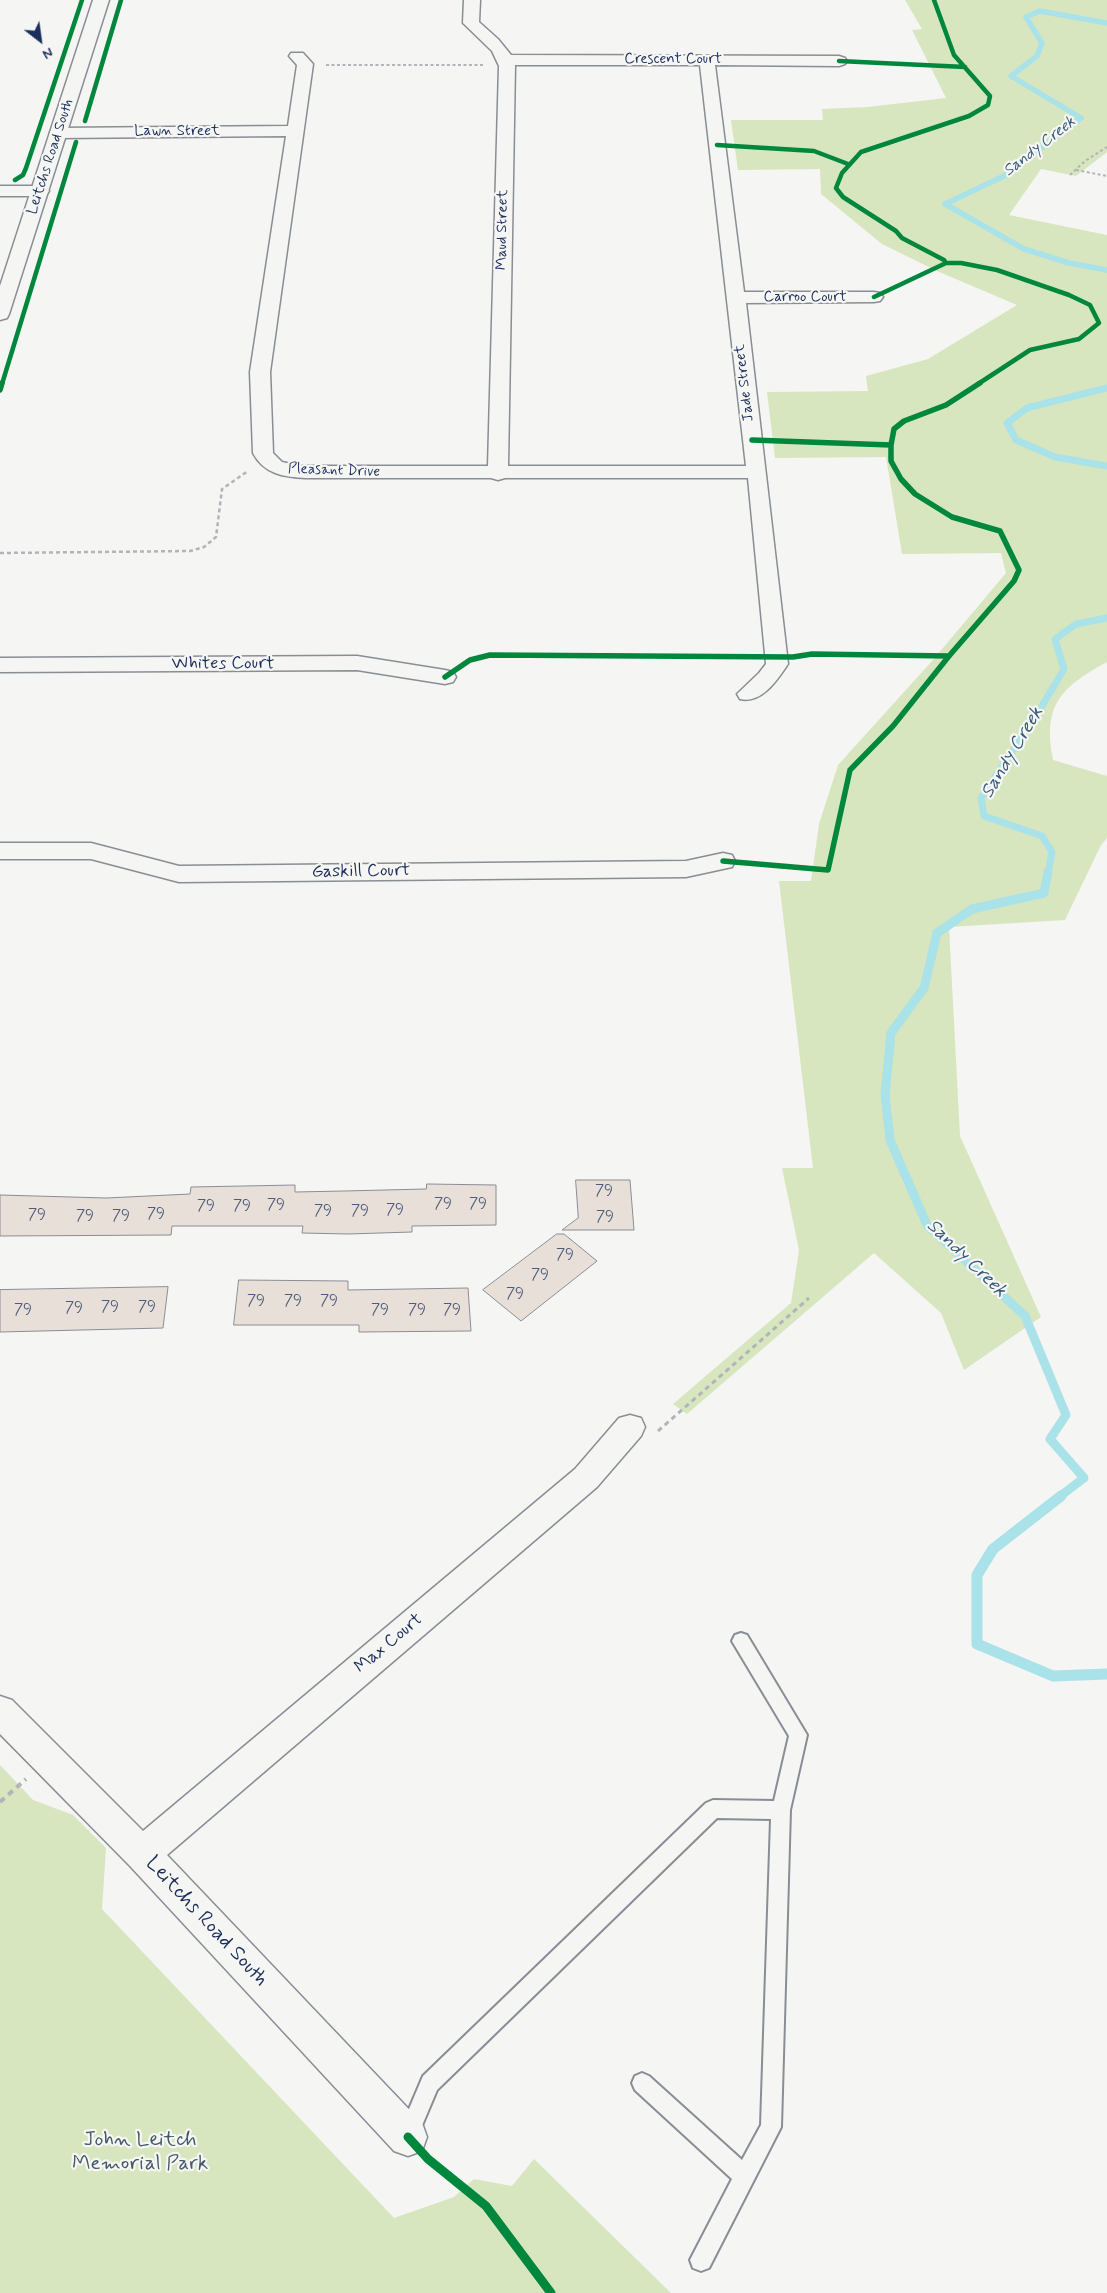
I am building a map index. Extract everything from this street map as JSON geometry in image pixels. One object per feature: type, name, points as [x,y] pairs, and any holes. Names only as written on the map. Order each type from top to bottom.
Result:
[{"type":"street","name":"Leitchs Road South","points":[[0,314],[102,0]]},
{"type":"street","points":[[472,0],[471,23],[500,51],[506,63]]},
{"type":"street","name":"Pleasant Drive","points":[[301,60],[295,131],[260,372],[263,453],[266,460],[276,468],[306,472],[498,474],[757,472]]},
{"type":"street","name":"Crescent Court","points":[[506,63],[839,60]]},
{"type":"street","name":"Jade Street","points":[[707,61],[757,472],[777,664],[767,678],[748,694]]},
{"type":"street","name":"Maud Street","points":[[498,474],[506,63]]},
{"type":"street","name":"Lawn Street","points":[[58,133],[295,131]]},
{"type":"street","points":[[0,191],[40,191]]},
{"type":"street","name":"Carroo Court","points":[[735,298],[874,298]]},
{"type":"street","name":"Whites Court","points":[[0,666],[357,663],[445,677]]},
{"type":"street","name":"Gaskill Court","points":[[0,850],[91,851],[179,874],[686,869],[723,861]]},
{"type":"street","name":"Max Court","points":[[142,1854],[586,1478],[630,1427]]},
{"type":"street","name":"Leitchs Road South","points":[[0,1711],[142,1854],[408,2137]]},
{"type":"lane","points":[[701,2260],[771,2127],[781,1810],[798,1735],[741,1641]]},
{"type":"lane","points":[[408,2137],[430,2083],[713,1810],[781,1810]]},
{"type":"lane","points":[[642,2083],[745,2177]]},
{"type":"path","points":[[301,60],[506,63]]},
{"type":"path","points":[[1070,174],[1107,147]]},
{"type":"path","points":[[1075,170],[1107,176]]},
{"type":"path","points":[[0,552],[190,551],[202,548],[213,542],[216,537],[222,489],[266,460]]},
{"type":"path","points":[[630,1427],[650,1438],[809,1298]]},
{"type":"green space","points":[[905,0],[1107,0],[1107,152],[1076,176],[1041,169],[1009,215],[1107,235],[1107,662],[1078,680],[1067,689],[1059,700],[1053,711],[1050,725],[1050,741],[1053,760],[1107,776],[1107,838],[1101,845],[1065,920],[949,927],[960,1136],[1041,1317],[964,1370],[941,1313],[874,1253],[687,1414],[673,1404],[791,1303],[799,1250],[782,1168],[813,1168],[779,881],[811,881],[819,824],[838,765],[932,661],[1006,573],[1001,553],[902,554],[886,457],[775,458],[767,392],[868,391],[866,376],[928,359],[1017,305],[937,271],[882,244],[821,194],[820,169],[738,170],[731,120],[823,120],[822,109],[868,107],[946,98],[912,30],[922,29]]},
{"type":"green space","name":"John Leitch Memorial Park","points":[[0,1765],[33,1800],[73,1815],[106,1848],[102,1909],[394,2218],[454,2197],[474,2179],[512,2186],[534,2159],[671,2293],[0,2293]]},
{"type":"building","points":[[576,1180],[630,1180],[634,1230],[562,1230],[578,1218]]},
{"type":"building","points":[[427,1184],[496,1185],[496,1225],[412,1226],[412,1232],[348,1234],[302,1233],[303,1226],[172,1226],[171,1235],[0,1236],[0,1195],[106,1198],[190,1194],[191,1187],[295,1185],[295,1192],[426,1189]]},
{"type":"building","points":[[557,1234],[564,1234],[597,1261],[521,1321],[483,1290]]},
{"type":"building","points":[[239,1280],[348,1281],[348,1290],[468,1288],[471,1331],[359,1332],[359,1325],[234,1325]]},
{"type":"building","points":[[168,1287],[163,1328],[0,1332],[0,1290]]},
{"type":"waterway","name":"Sandy Creek","points":[[1107,23],[1040,11],[1026,17],[1042,43],[1037,56],[1011,76],[1081,118],[1006,175],[945,204],[1024,249],[1069,263],[1107,270]]},
{"type":"waterway","name":"Sandy Creek","points":[[1107,388],[1027,408],[1007,423],[1016,440],[1055,457],[1107,466]]},
{"type":"waterway","name":"Sandy Creek","points":[[1048,873],[1052,852],[1042,836],[984,816],[981,798],[1036,716],[1064,669],[1055,639],[1076,624],[1107,618]]},
{"type":"waterway","name":"Sandy Creek","points":[[1048,872],[1044,893],[972,909],[937,933],[924,988],[891,1033],[885,1095],[890,1140],[927,1225],[1025,1316],[1066,1415],[1050,1439],[1084,1478],[1059,1497]]},
{"type":"waterway","name":"Sandy Creek","points":[[1061,1496],[993,1549],[977,1575],[977,1644],[1053,1676],[1107,1674]]},
{"type":"cycle path","points":[[15,180],[23,175],[26,168],[82,0]]},
{"type":"cycle path","points":[[85,121],[121,0]]},
{"type":"cycle path","points":[[874,297],[946,263],[944,260],[902,238],[896,231],[843,197],[836,188],[842,173],[861,152],[969,116],[988,105],[990,96],[954,55],[934,0]]},
{"type":"cycle path","points":[[839,61],[965,67]]},
{"type":"cycle path","points":[[0,390],[76,142]]},
{"type":"cycle path","points":[[717,145],[814,151],[848,164]]},
{"type":"cycle path","points":[[752,440],[891,445],[894,429],[904,421],[946,405],[1030,350],[1079,339],[1099,323],[1090,305],[1069,295],[997,270],[961,263],[946,263]]},
{"type":"cycle path","points":[[723,861],[828,870],[850,770],[893,726],[949,656],[1014,581],[1019,570],[1000,531],[952,517],[915,494],[901,479],[891,461],[891,445]]},
{"type":"cycle path","points":[[445,677],[470,660],[490,655],[793,657],[812,654],[949,656]]},
{"type":"cycle path","points":[[408,2137],[428,2159],[486,2206],[551,2293]]}]
